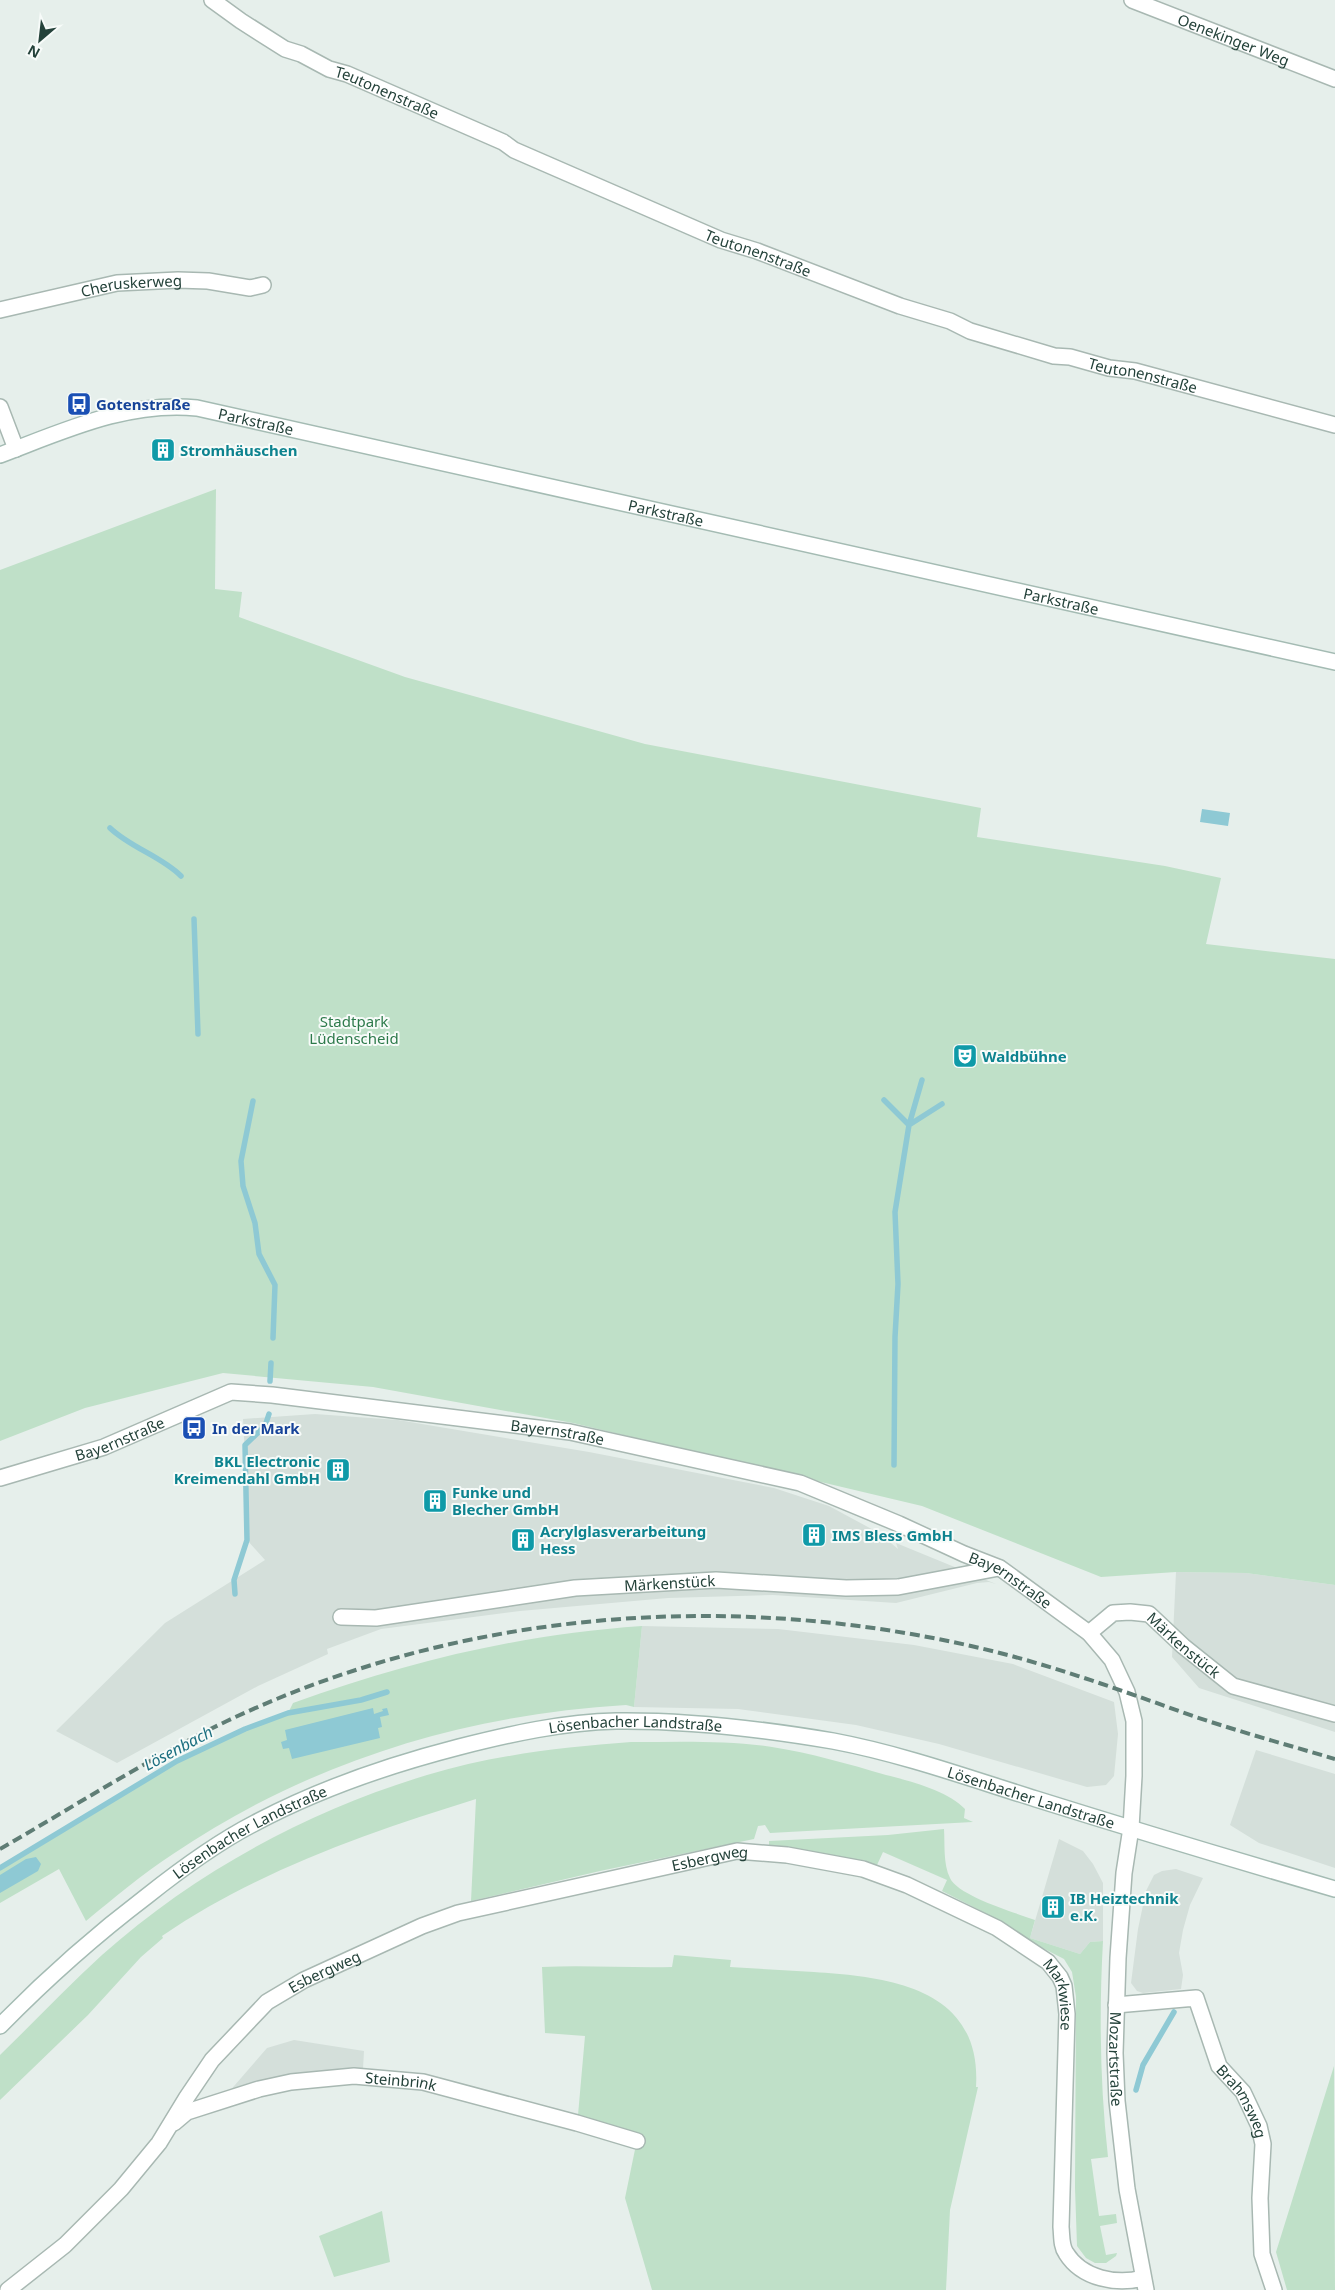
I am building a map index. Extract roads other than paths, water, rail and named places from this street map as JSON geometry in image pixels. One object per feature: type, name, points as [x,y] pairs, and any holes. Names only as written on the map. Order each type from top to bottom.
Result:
[{"type":"street","name":"Teutonenstraße","points":[[212,0],[241,22],[285,49],[301,54],[329,69],[355,78],[494,138],[514,150],[721,240],[757,251],[900,306],[950,321],[970,331],[1054,356],[1070,357],[1109,368],[1135,371],[1335,425]]},
{"type":"street","name":"Oenekinger Weg","points":[[1132,0],[1335,79]]},
{"type":"street","name":"Cheruskerweg","points":[[0,310],[117,283],[178,280],[208,281],[250,288],[263,285]]},
{"type":"street","name":"Parkstraße","points":[[0,455],[86,422],[163,406],[197,408],[1335,662]]},
{"type":"street","points":[[0,407],[16,449]]},
{"type":"street","name":"Bayernstraße","points":[[0,1478],[104,1447],[231,1392],[272,1395],[570,1432],[800,1483],[1000,1568],[1088,1633]]},
{"type":"street","name":"Märkenstück","points":[[341,1617],[352,1619],[376,1618],[575,1588],[716,1580],[846,1588],[898,1587],[1000,1568]]},
{"type":"street","name":"Märkenstück","points":[[1088,1633],[1114,1614],[1130,1612],[1149,1614],[1183,1646],[1233,1686],[1335,1714]]},
{"type":"street","points":[[1088,1633],[1112,1660],[1126,1692],[1134,1721],[1134,1776],[1131,1828]]},
{"type":"street","name":"Lösenbacher Landstraße","points":[[0,2026],[93,1937],[195,1859],[255,1823],[364,1775],[410,1759],[493,1738],[615,1721],[710,1725],[772,1731],[877,1751],[1335,1889]]},
{"type":"street","name":"Mozartstraße","points":[[1131,1828],[1120,1917],[1116,2006],[1117,2101],[1127,2189],[1144,2284]]},
{"type":"street","name":"Esbergweg","points":[[8,2290],[43,2264],[88,2224],[148,2157],[170,2127],[197,2080],[227,2042],[267,2002],[304,1980],[422,1926],[458,1913],[737,1851],[759,1853]]},
{"type":"street","name":"Markwiese","points":[[759,1853],[787,1855],[863,1869],[907,1885],[997,1928],[1048,1962],[1060,1977],[1064,1986],[1067,2014],[1062,2244],[1066,2253],[1073,2261],[1094,2275],[1119,2282],[1144,2284]]},
{"type":"street","name":"Brahmsweg","points":[[1116,2006],[1196,1998],[1219,2066],[1243,2092],[1259,2126],[1263,2144],[1260,2198],[1262,2254],[1274,2290]]},
{"type":"street","name":"Steinbrink","points":[[170,2127],[187,2112],[259,2089],[291,2082],[354,2076],[423,2082],[577,2122],[637,2141]]},
{"type":"water","points":[[1202,809],[1230,813],[1228,826],[1200,822]]},
{"type":"water","points":[[373,1708],[374,1714],[387,1708],[389,1715],[380,1717],[382,1727],[378,1728],[380,1738],[292,1759],[289,1748],[283,1749],[281,1742],[287,1740],[285,1730]]},
{"type":"water","points":[[36,1857],[41,1864],[38,1871],[0,1893],[0,1875],[26,1859]]},
{"type":"waterway","points":[[110,828],[181,876]]},
{"type":"waterway","points":[[194,919],[198,1034]]},
{"type":"waterway","points":[[894,1465],[895,1337],[898,1284],[895,1212],[909,1125],[922,1080]]},
{"type":"waterway","points":[[884,1100],[909,1125],[942,1104]]},
{"type":"waterway","points":[[253,1101],[241,1161],[243,1186],[255,1223],[259,1254],[275,1285],[273,1338]]},
{"type":"waterway","points":[[270,1381],[271,1363]]},
{"type":"waterway","points":[[235,1594],[234,1580],[247,1540],[245,1445],[265,1426],[269,1414]]},
{"type":"waterway","name":"Lösenbach","points":[[0,1868],[177,1761],[245,1729],[288,1713],[361,1700],[387,1692]]},
{"type":"waterway","points":[[1136,2090],[1143,2065],[1174,2012]]},
{"type":"railway","points":[[0,1849],[141,1766],[198,1735],[315,1684],[406,1655],[499,1634],[593,1621],[688,1616],[783,1619],[877,1629],[971,1646],[1055,1669],[1211,1722],[1335,1759]]},
{"type":"place","name":"Gotenstraße","points":[[79,404]]},
{"type":"place","name":"Stromhäuschen","points":[[163,450]]},
{"type":"place","name":"Waldbühne","points":[[965,1056]]},
{"type":"place","name":"In der Mark","points":[[194,1428]]},
{"type":"place","name":"BKL Electronic Kreimendahl GmbH","points":[[338,1470]]},
{"type":"place","name":"Funke und Blecher GmbH","points":[[435,1501]]},
{"type":"place","name":"IMS Bless GmbH","points":[[814,1535]]},
{"type":"place","name":"Acrylglasverarbeitung Hess","points":[[523,1540]]},
{"type":"place","name":"IB Heiztechnik e.K.","points":[[1053,1907]]},
{"type":"park label","name":"Stadtpark Lüdenscheid","points":[[354,1030]]}]
